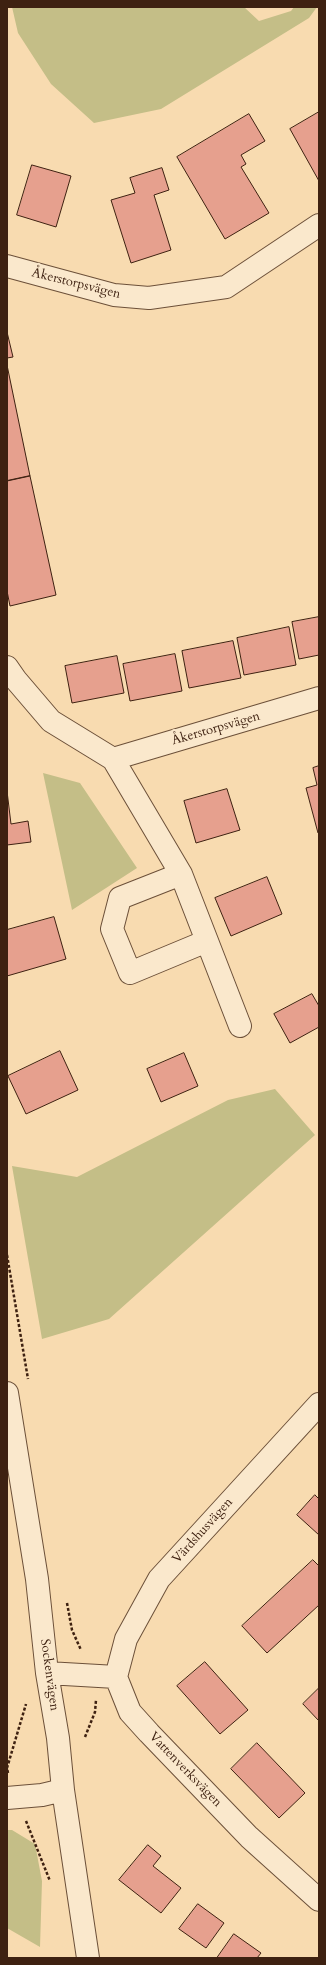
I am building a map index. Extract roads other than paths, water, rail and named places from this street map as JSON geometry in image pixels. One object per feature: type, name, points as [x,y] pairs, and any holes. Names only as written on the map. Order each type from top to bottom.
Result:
[{"type":"street","name":"Åkerstorpsvägen","points":[[7,266],[114,295],[156,297],[226,287],[319,225]]},
{"type":"street","points":[[7,667],[16,680],[51,721],[113,759],[181,874],[240,1026]]},
{"type":"street","name":"Åkerstorpsvägen","points":[[113,759],[319,698]]},
{"type":"street","points":[[181,874],[120,898],[112,929],[130,973],[207,942]]},
{"type":"street","name":"Sockenvägen","points":[[7,1393],[37,1579],[47,1673],[58,1738],[63,1790],[88,1958]]},
{"type":"street","name":"Värdshusvägen","points":[[116,1677],[126,1639],[159,1579],[319,1404]]},
{"type":"street","points":[[47,1673],[116,1677]]},
{"type":"street","name":"Vattenverksvägen","points":[[116,1677],[130,1712],[149,1733],[249,1837],[319,1900]]},
{"type":"street","points":[[12,1798],[42,1795],[63,1790]]}]
